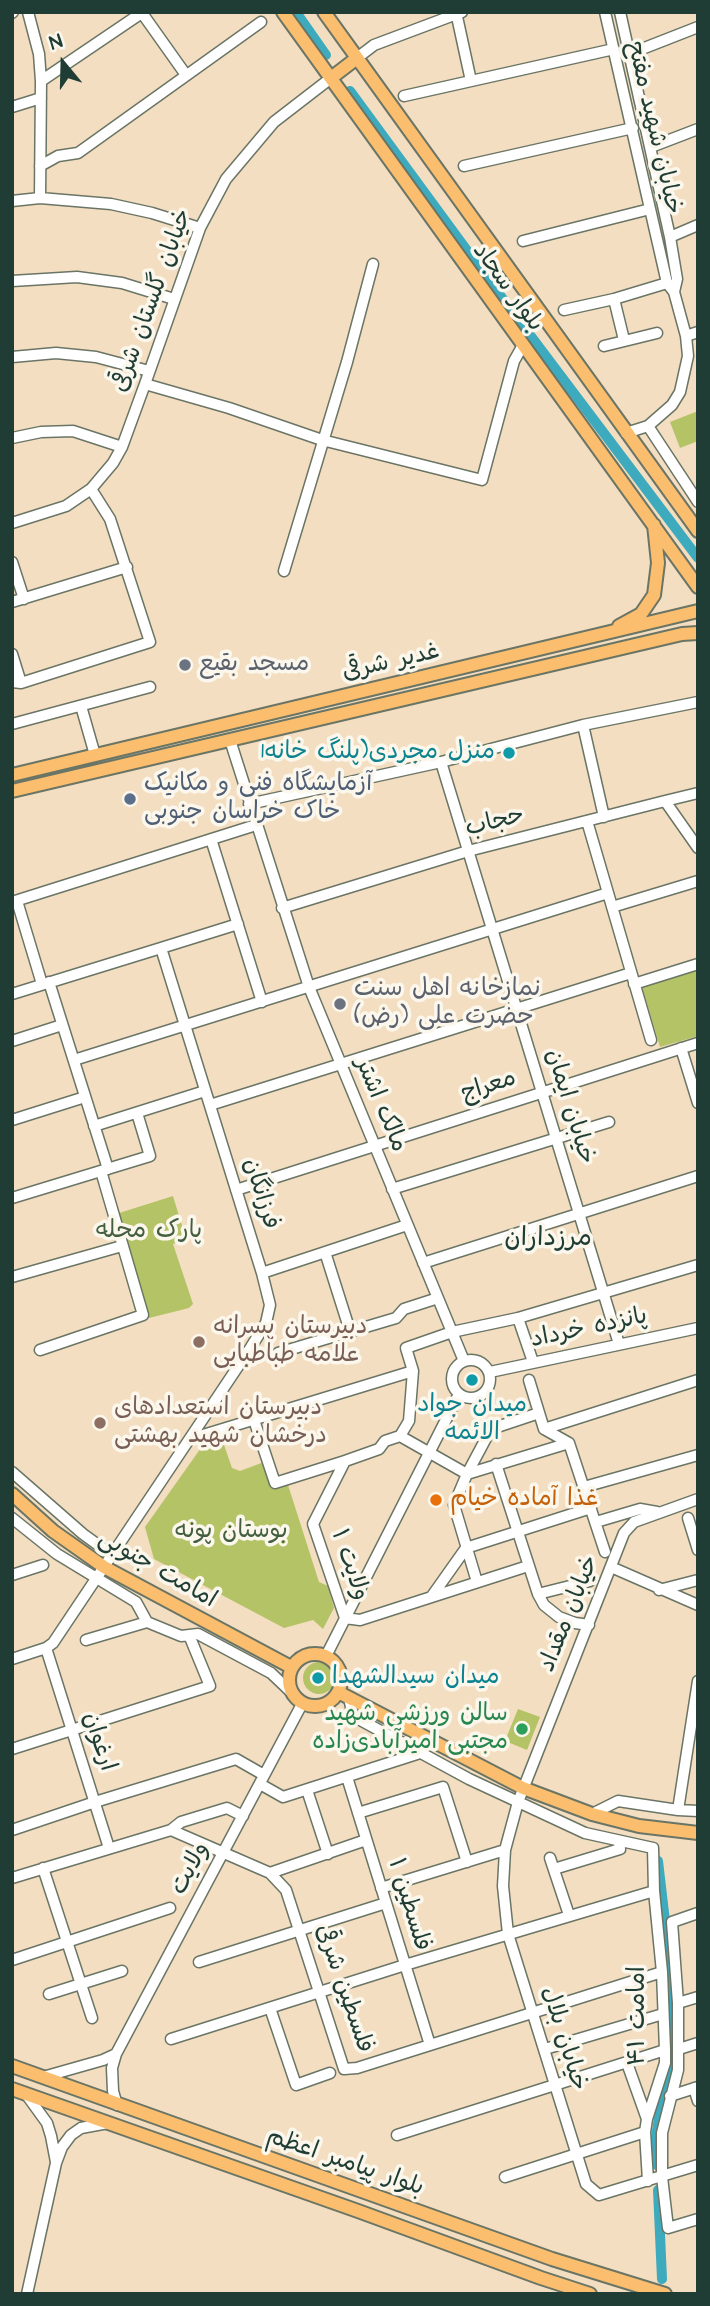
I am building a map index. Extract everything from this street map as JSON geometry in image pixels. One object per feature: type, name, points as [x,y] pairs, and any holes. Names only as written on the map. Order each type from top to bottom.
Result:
[{"type":"main road","name":"بلوار سجاد","points":[[283,12],[698,587]]},
{"type":"main road","name":"بلوار سجاد","points":[[324,12],[698,531]]},
{"type":"main road","points":[[331,78],[357,58]]},
{"type":"main road","points":[[606,634],[640,614],[654,595],[658,563],[654,525]]},
{"type":"main road","name":"غدیر شرقی","points":[[12,775],[698,611]]},
{"type":"main road","name":"غدیر شرقی","points":[[12,792],[682,634],[698,633]]},
{"type":"main road","points":[[225,724],[230,740]]},
{"type":"main road","name":"امامت جنوبی","points":[[12,1494],[54,1531],[104,1567],[291,1667]]},
{"type":"main road","points":[[344,1695],[338,1667],[326,1656],[308,1654],[291,1667],[288,1679],[292,1693],[302,1704],[325,1704],[344,1695],[523,1788],[592,1814],[639,1826],[698,1833]]},
{"type":"main road","name":"بلوار پیامبر اعظم","points":[[12,2066],[552,2259],[665,2294]]},
{"type":"main road","name":"بلوار پیامبر اعظم","points":[[12,2089],[590,2294]]},
{"type":"street","points":[[28,12],[39,54],[41,81],[40,198]]},
{"type":"street","name":"خیابان شهید مفتح","points":[[606,12],[667,283],[674,292],[686,336],[688,356],[680,392],[663,415],[648,426],[626,433]]},
{"type":"street","name":"خیابان شهید مفتح","points":[[620,12],[670,237],[677,279],[674,292]]},
{"type":"street","points":[[41,81],[143,13],[186,75]]},
{"type":"street","points":[[357,58],[374,45],[458,13],[471,81]]},
{"type":"street","points":[[40,166],[58,156],[78,153],[261,22]]},
{"type":"street","points":[[629,54],[698,27]]},
{"type":"street","points":[[404,96],[614,49]]},
{"type":"street","name":"خیابان گلستان شرقی","points":[[12,523],[66,506],[91,489],[113,463],[122,447],[200,228],[226,179],[274,122],[331,78]]},
{"type":"street","points":[[12,107],[41,98]]},
{"type":"street","points":[[464,166],[632,128]]},
{"type":"street","points":[[651,147],[698,129]]},
{"type":"street","points":[[12,201],[40,198],[111,204],[200,228]]},
{"type":"street","points":[[523,241],[650,209]]},
{"type":"street","points":[[670,237],[698,225]]},
{"type":"street","points":[[284,571],[347,362],[373,264]]},
{"type":"street","points":[[12,281],[77,277],[122,283],[174,299]]},
{"type":"street","points":[[564,310],[667,283]]},
{"type":"street","points":[[614,299],[624,340]]},
{"type":"street","points":[[686,336],[698,332]]},
{"type":"street","points":[[604,346],[657,333]]},
{"type":"street","points":[[145,384],[229,408],[322,440],[482,480],[514,361],[523,345]]},
{"type":"street","points":[[12,357],[56,354],[96,357],[149,371]]},
{"type":"street","points":[[648,426],[698,502]]},
{"type":"street","points":[[12,438],[41,432],[73,431],[122,447]]},
{"type":"street","points":[[12,654],[17,682],[150,642],[110,519],[91,489]]},
{"type":"street","points":[[12,562],[24,599]]},
{"type":"street","points":[[12,602],[127,567]]},
{"type":"street","points":[[12,724],[150,687]]},
{"type":"street","points":[[249,804],[698,702]]},
{"type":"street","points":[[81,706],[95,755]]},
{"type":"street","points":[[583,726],[604,817]]},
{"type":"street","name":"مالک اشتر","points":[[230,740],[309,987],[464,1361]]},
{"type":"street","name":"خیابان ایمان","points":[[441,762],[619,1343]]},
{"type":"street","name":"حجاب","points":[[282,908],[468,851],[698,793]]},
{"type":"street","points":[[666,802],[698,848]]},
{"type":"street","points":[[587,821],[651,1040]]},
{"type":"street","points":[[40,1350],[143,1315],[122,1246],[94,1126],[74,1060],[14,902],[256,825]]},
{"type":"street","points":[[211,839],[262,1002]]},
{"type":"street","points":[[612,907],[698,881]]},
{"type":"street","points":[[74,1060],[608,893]]},
{"type":"street","points":[[12,994],[238,924]]},
{"type":"street","name":"فرزانگان","points":[[46,1648],[53,1643],[266,1323],[270,1305],[161,948]]},
{"type":"street","points":[[210,1105],[517,1010],[698,964]]},
{"type":"street","points":[[12,1041],[62,1025]]},
{"type":"street","name":"معراج","points":[[236,1190],[698,1043]]},
{"type":"street","points":[[681,1048],[698,1103]]},
{"type":"street","points":[[685,1061],[698,1057]]},
{"type":"street","points":[[94,1126],[205,1091]]},
{"type":"street","points":[[12,1120],[85,1097]]},
{"type":"street","points":[[12,1198],[150,1156],[137,1113]]},
{"type":"street","points":[[392,1189],[609,1122]]},
{"type":"street","points":[[423,1263],[698,1176]]},
{"type":"street","points":[[262,1273],[407,1225]]},
{"type":"street","points":[[12,1276],[122,1246]]},
{"type":"street","points":[[325,1252],[350,1331]]},
{"type":"street","points":[[254,1420],[275,1483],[379,1450],[385,1441],[400,1436],[409,1421],[413,1371],[406,1348],[452,1332],[518,1318],[698,1265]]},
{"type":"street","points":[[278,1353],[396,1318],[404,1309],[438,1298]]},
{"type":"street","points":[[518,1318],[533,1362]]},
{"type":"street","name":"پانزده خرداد","points":[[490,1372],[698,1328]]},
{"type":"street","points":[[464,1361],[481,1362],[490,1372],[490,1385],[483,1395],[471,1398],[459,1394],[453,1386],[452,1375],[457,1365],[464,1361]]},
{"type":"street","points":[[189,1439],[413,1371]]},
{"type":"street","points":[[529,1380],[544,1429],[569,1443],[605,1552]]},
{"type":"street","points":[[544,1429],[698,1380]]},
{"type":"street","points":[[326,1656],[459,1394]]},
{"type":"street","points":[[477,1582],[454,1505],[491,1429],[539,1413]]},
{"type":"street","points":[[400,1436],[467,1474],[569,1443]]},
{"type":"street","points":[[584,1487],[698,1455]]},
{"type":"street","name":"ولایت ۱","points":[[345,1461],[313,1524],[345,1618]]},
{"type":"street","points":[[496,1464],[528,1566],[544,1605],[559,1617],[589,1625]]},
{"type":"street","points":[[12,1472],[83,1534],[112,1555]]},
{"type":"street","name":"خیابان مقداد","points":[[523,1788],[624,1533],[634,1522],[698,1499]]},
{"type":"street","points":[[432,1596],[466,1548],[591,1508]]},
{"type":"street","points":[[596,1522],[640,1509],[657,1512]]},
{"type":"street","points":[[12,1518],[57,1555],[136,1602],[148,1622],[181,1636],[198,1634],[271,1674],[292,1693]]},
{"type":"street","points":[[688,1518],[698,1550]]},
{"type":"street","points":[[12,1575],[43,1565]]},
{"type":"street","points":[[345,1618],[360,1620],[528,1566]]},
{"type":"street","points":[[611,1567],[658,1590],[698,1605]]},
{"type":"street","points":[[658,1590],[698,1580]]},
{"type":"street","points":[[538,1594],[590,1581]]},
{"type":"street","points":[[86,1640],[148,1622]]},
{"type":"street","points":[[12,1749],[209,1686],[189,1635]]},
{"type":"street","points":[[12,1659],[46,1648]]},
{"type":"street","name":"ارغوان","points":[[46,1648],[109,1848]]},
{"type":"street","points":[[678,1810],[698,1681]]},
{"type":"street","points":[[344,1695],[353,1716],[420,1753],[585,1833],[619,1842],[620,1849],[554,1869]]},
{"type":"street","name":"ولایت","points":[[117,2054],[302,1704]]},
{"type":"street","points":[[687,1751],[698,1747]]},
{"type":"street","points":[[12,1830],[236,1759],[283,1797],[420,1753]]},
{"type":"street","name":"فلسطین ۱","points":[[347,1777],[430,2045]]},
{"type":"street","points":[[358,1813],[443,1787],[467,1861]]},
{"type":"street","name":"خیابان بلال","points":[[523,1788],[505,1850],[503,1886],[508,1934],[586,2184],[599,2195],[698,2165]]},
{"type":"street","points":[[307,1790],[328,1854]]},
{"type":"street","points":[[592,1814],[618,1801],[698,1811]]},
{"type":"street","points":[[12,1878],[171,1830],[181,1822],[227,1808],[243,1816]]},
{"type":"street","points":[[171,1830],[270,1873],[366,1840]]},
{"type":"street","name":"امامت ۴۱","points":[[619,1842],[653,1848],[665,2063],[645,2132],[648,2181]]},
{"type":"street","points":[[381,1888],[505,1850]]},
{"type":"street","points":[[550,1858],[569,1915]]},
{"type":"street","points":[[43,1868],[92,2018]]},
{"type":"street","name":"فلسطین شرقی","points":[[270,1873],[285,1890],[344,2069],[357,2068],[662,1972]]},
{"type":"street","points":[[171,2039],[405,1965],[654,1891]]},
{"type":"street","points":[[198,1962],[386,1903]]},
{"type":"street","points":[[12,1960],[170,1908]]},
{"type":"street","points":[[698,1913],[672,1922],[678,2003],[678,2070],[662,2133],[662,2177],[668,2228],[698,2219]]},
{"type":"street","points":[[49,1994],[122,1970]]},
{"type":"street","points":[[678,2003],[698,1997]]},
{"type":"street","points":[[270,2008],[296,2085],[330,2073]]},
{"type":"street","points":[[545,2049],[663,2014]]},
{"type":"street","points":[[678,2049],[698,2043]]},
{"type":"street","points":[[397,2135],[665,2050]]},
{"type":"street","points":[[43,2077],[117,2054]]},
{"type":"street","points":[[117,2054],[112,2068],[117,2105]]},
{"type":"street","points":[[627,2063],[647,2119]]},
{"type":"street","points":[[670,2096],[696,2087],[698,2101]]},
{"type":"street","points":[[26,2094],[47,2123],[56,2163]]},
{"type":"street","points":[[27,2294],[56,2163],[62,2147],[71,2135],[81,2128],[109,2123]]},
{"type":"street","points":[[505,2177],[645,2132]]},
{"type":"green space","points":[[698,411],[698,441],[680,448],[670,422]]},
{"type":"green space","points":[[698,970],[698,1036],[660,1047],[642,987]]},
{"type":"green space","name":"پارک محله","points":[[173,1196],[186,1239],[173,1244],[193,1304],[189,1308],[149,1318],[116,1214]]},
{"type":"green space","name":"بوستان پونه","points":[[222,1439],[232,1468],[240,1471],[264,1462],[273,1489],[288,1485],[319,1582],[328,1586],[334,1608],[323,1629],[313,1620],[284,1628],[154,1559],[145,1527],[203,1445]]},
{"type":"green space","points":[[319,1662],[330,1667],[335,1678],[330,1689],[319,1694],[308,1689],[303,1678],[308,1667]]},
{"type":"green space","name":"سالن ورزشی شهید مجتبی امیرآبادی‌زاده","points":[[518,1709],[540,1717],[527,1750],[505,1741]]},
{"type":"waterway","points":[[296,12],[326,55]]},
{"type":"waterway","points":[[350,91],[698,558]]},
{"type":"waterway","points":[[657,2165],[656,2137],[665,2080],[674,2057],[668,1947],[658,1861]]},
{"type":"waterway","points":[[658,2190],[662,2279]]},
{"type":"place","name":"مسجد بقیع","points":[[185,665]]},
{"type":"place","name":"منزل مجردی(پلنگ خانه1","points":[[509,753]]},
{"type":"place","name":"آزمایشگاه فنی و مکانیک خاک خراسان جنوبی","points":[[130,799]]},
{"type":"place","name":"نمازخانه اهل سنت حضرت علی (رض)","points":[[340,1004]]},
{"type":"place","name":"دبیرستان پسرانه علامه طباطبایی","points":[[199,1342]]},
{"type":"place","name":"میدان جواد الائمه","points":[[472,1380]]},
{"type":"place","name":"دبیرستان استعدادهای درخشان شهید بهشتی","points":[[100,1423]]},
{"type":"place","name":"غذا آماده خیام","points":[[436,1500]]},
{"type":"place","name":"میدان سیدالشهدا","points":[[318,1678]]},
{"type":"place","name":"سالن ورزشی شهید مجتبی امیرآبادی‌زاده","points":[[522,1729]]},
{"type":"district","name":"مرزداران","points":[[548,1240]]}]
